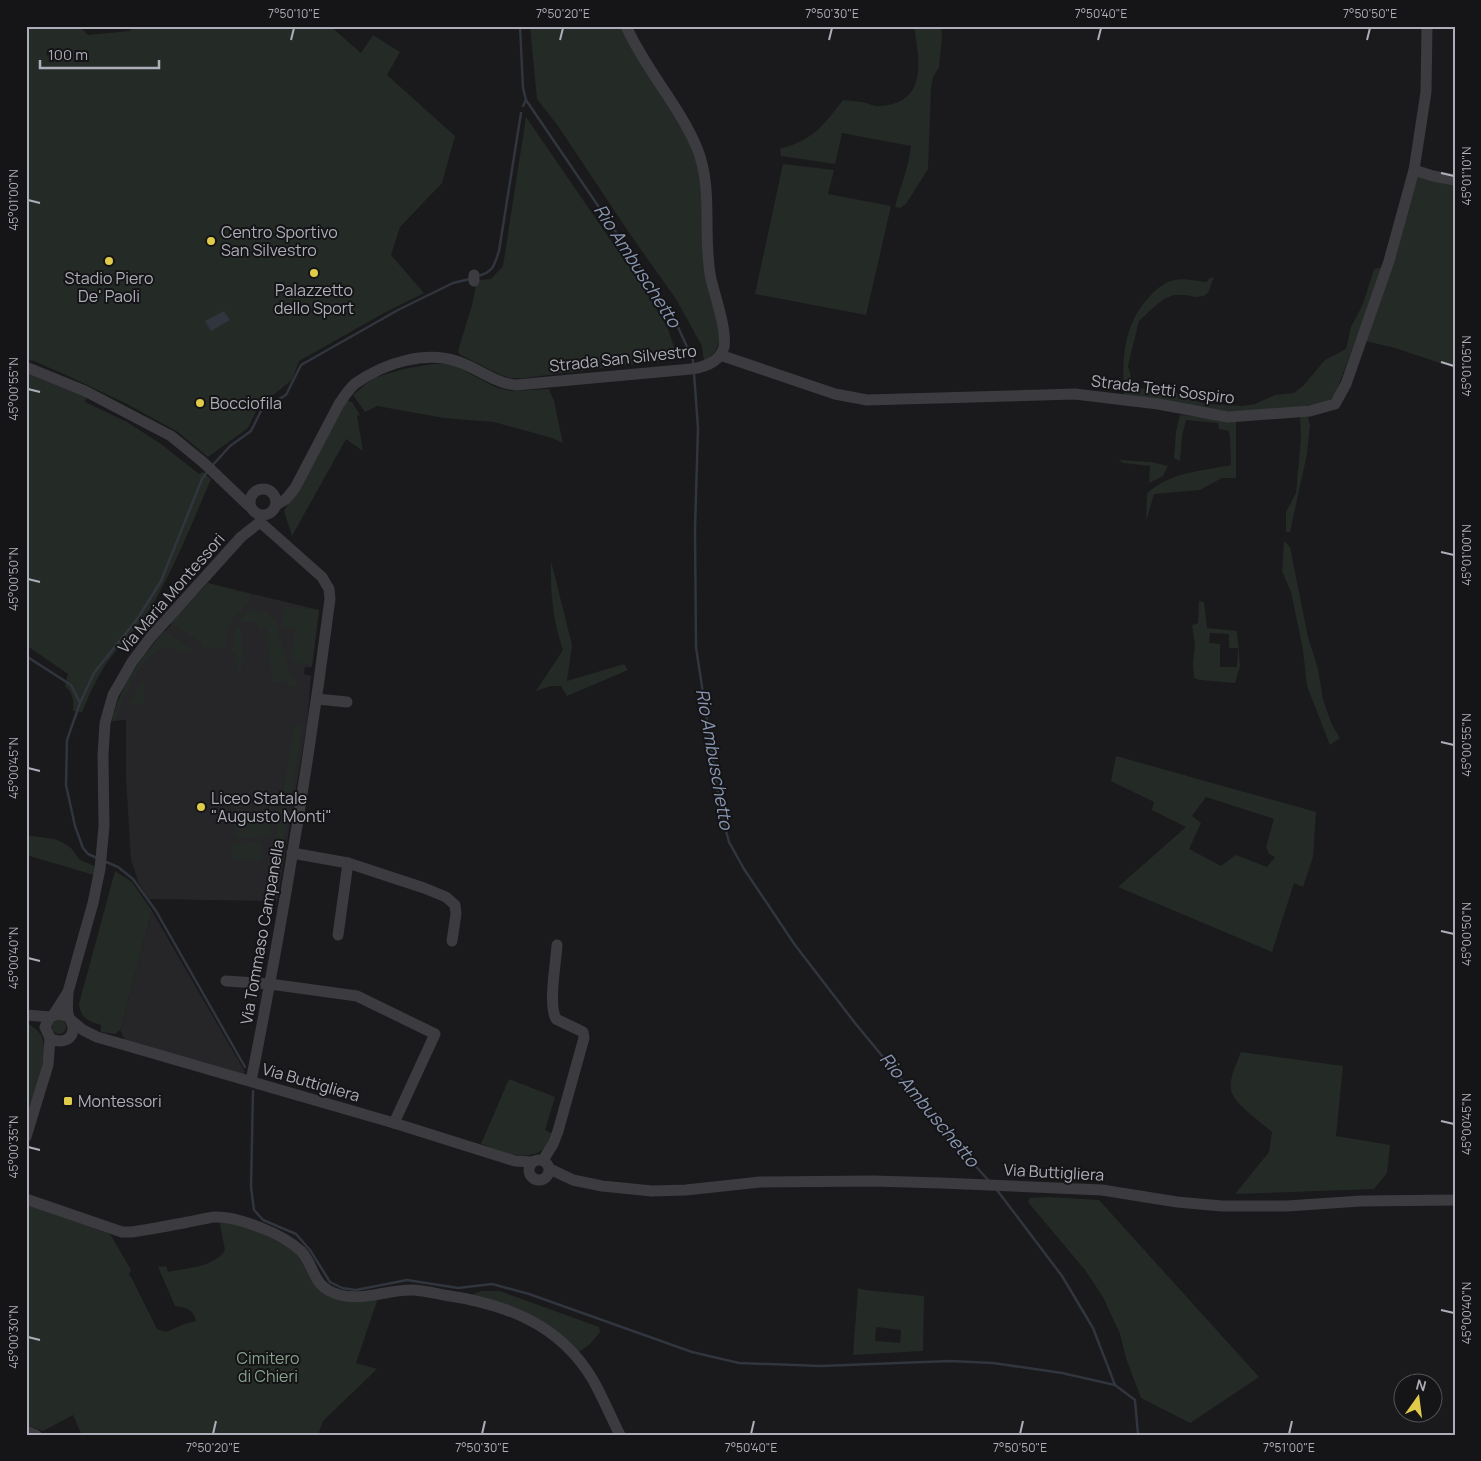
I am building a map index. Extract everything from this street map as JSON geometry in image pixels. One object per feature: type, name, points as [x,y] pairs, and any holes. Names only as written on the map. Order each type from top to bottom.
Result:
[{"type":"street","name":"Strada San Silvestro","points":[[262,512],[286,499],[295,488],[347,392],[355,384],[370,375],[402,362],[418,358],[452,359],[499,382],[516,385],[683,370],[702,367],[713,362],[720,355],[724,347],[724,335],[711,277],[705,175],[693,141],[626,26]]},
{"type":"street","name":"Strada Tetti Sospiro","points":[[720,355],[835,394],[867,400],[1075,394],[1158,404],[1228,417],[1310,411],[1335,404],[1346,384],[1390,261],[1414,170],[1426,92],[1427,26]]},
{"type":"street","points":[[1414,170],[1455,180]]},
{"type":"street","points":[[26,367],[86,391],[171,436],[204,463],[227,486],[262,512]]},
{"type":"street","name":"Strada San Silvestro","points":[[256,491],[260,489],[281,491],[300,477]]},
{"type":"street","points":[[223,481],[244,490],[256,491]]},
{"type":"street","name":"Via Tommaso Campanella","points":[[251,1081],[270,984],[292,853],[317,699],[330,599],[329,589],[322,577],[279,539],[275,529],[262,512],[275,497],[268,490]]},
{"type":"street","name":"Via Maria Montessori","points":[[52,1016],[68,992],[93,904],[102,862],[104,826],[102,755],[105,723],[113,695],[132,662],[150,638],[241,537],[250,520],[262,512],[250,497],[256,491]]},
{"type":"street","points":[[317,699],[347,702]]},
{"type":"street","points":[[292,853],[348,863],[446,897],[455,905],[456,914],[452,941]]},
{"type":"street","points":[[338,935],[348,863]]},
{"type":"street","points":[[540,1168],[558,1131],[584,1038],[583,1032],[556,1019],[554,1015],[552,1002],[558,946]]},
{"type":"street","points":[[226,981],[270,984],[357,996],[434,1034],[394,1122]]},
{"type":"street","name":"Via Maria Montessori","points":[[68,992],[70,1019]]},
{"type":"street","points":[[26,1016],[62,1014],[70,1019],[73,1030],[48,1065]]},
{"type":"street","points":[[26,1016],[56,1042],[67,1039]]},
{"type":"street","points":[[26,1137],[48,1065],[46,1023],[52,1016]]},
{"type":"street","name":"Via Buttigliera","points":[[70,1019],[83,1030],[97,1037],[394,1122],[515,1162],[602,1186],[652,1191],[686,1190],[760,1182],[941,1182],[1102,1190],[1177,1202],[1222,1206],[1287,1206],[1361,1201],[1455,1200]]},
{"type":"street","name":"Via Buttigliera","points":[[67,1039],[97,1037]]},
{"type":"street","points":[[28,1198],[122,1232],[132,1232],[213,1218],[228,1218],[252,1225],[276,1235],[291,1244],[302,1252],[320,1283],[327,1290],[338,1294],[354,1298],[411,1290],[464,1298],[511,1310],[555,1336],[577,1358],[593,1380],[620,1435]]},
{"type":"street","points":[[26,1431],[36,1435]]},
{"type":"shaded area","points":[[224,311],[230,320],[211,331],[205,321]]},
{"type":"shaded area","points":[[208,583],[319,610],[312,667],[305,667],[304,674],[311,676],[307,724],[277,901],[149,899],[139,884],[131,860],[126,778],[126,720],[112,721],[139,661]]},
{"type":"shaded area","points":[[152,911],[245,1072],[243,1074],[125,1040],[120,1030]]},
{"type":"green space","name":"Centro Sportivo San Silvestro","points":[[26,26],[79,26],[88,35],[130,31],[134,26],[330,26],[361,53],[373,35],[400,52],[387,75],[455,136],[442,183],[400,227],[391,255],[424,293],[384,313],[299,361],[292,380],[258,407],[248,428],[208,457],[178,432],[127,404],[34,361],[26,360]]},
{"type":"green space","points":[[530,26],[622,26],[690,142],[700,171],[720,334],[716,350],[704,361],[702,346],[676,299],[558,126],[537,99]]},
{"type":"green space","points":[[914,26],[941,26],[942,37],[939,67],[933,77],[931,88],[928,169],[906,204],[900,208],[895,207],[911,146],[842,133],[835,164],[781,156],[780,149],[801,141],[816,131],[843,100],[879,106],[896,103],[907,96],[914,88],[917,77],[918,52]]},
{"type":"green space","points":[[526,117],[647,293],[668,329],[675,350],[668,360],[511,378],[459,354],[458,351],[472,305],[477,280],[491,279],[503,266]]},
{"type":"green space","points":[[783,164],[834,170],[828,194],[891,206],[866,315],[755,294]]},
{"type":"green space","points":[[1416,175],[1455,181],[1455,368],[1395,348],[1365,341]]},
{"type":"green space","points":[[1383,267],[1335,395],[1325,404],[1237,413],[1124,395],[1124,354],[1130,329],[1142,305],[1159,287],[1166,283],[1182,279],[1206,282],[1214,277],[1208,293],[1204,296],[1174,295],[1164,299],[1139,321],[1128,366],[1131,377],[1138,387],[1148,390],[1158,385],[1208,404],[1243,406],[1255,404],[1275,395],[1294,393],[1303,386],[1325,360],[1346,349],[1351,327],[1363,304],[1374,269]]},
{"type":"green space","points":[[432,364],[452,364],[495,387],[511,391],[549,389],[554,401],[563,443],[552,438],[494,422],[444,418],[377,406],[365,412],[353,395],[373,378],[404,369]]},
{"type":"green space","points":[[26,371],[87,396],[85,402],[127,422],[161,444],[199,474],[203,472],[211,479],[177,558],[153,604],[106,664],[82,712],[73,711],[72,697],[70,691],[65,686],[68,674],[26,645]]},
{"type":"green space","points":[[347,401],[352,402],[360,415],[357,416],[363,451],[346,439],[292,536],[284,511]]},
{"type":"green space","points":[[1307,414],[1310,425],[1307,454],[1290,532],[1286,532],[1286,512],[1296,493],[1301,437],[1300,418]]},
{"type":"green space","points":[[1180,415],[1236,420],[1236,478],[1222,478],[1200,490],[1154,494],[1146,521],[1147,494],[1155,487],[1175,477],[1231,465],[1229,431],[1219,429],[1218,423],[1186,420],[1182,436],[1180,461],[1174,458],[1176,431]]},
{"type":"green space","points":[[1119,460],[1151,462],[1168,466],[1163,476],[1149,483],[1150,466],[1123,463]]},
{"type":"green space","points":[[1284,541],[1290,547],[1308,637],[1318,669],[1323,700],[1332,725],[1340,738],[1330,745],[1307,686],[1303,650],[1291,592],[1282,571]]},
{"type":"green space","points":[[551,561],[572,645],[567,681],[624,664],[628,670],[567,696],[561,686],[551,686],[536,691],[563,650],[553,606]]},
{"type":"green space","points":[[208,583],[252,595],[251,599],[232,620],[228,630],[226,648],[204,649],[202,643],[170,623]]},
{"type":"green space","points":[[1199,601],[1204,602],[1207,628],[1237,631],[1240,666],[1235,683],[1194,678],[1195,645],[1192,625],[1198,623]],"holes":[[[1210,633],[1229,634],[1229,648],[1238,648],[1237,667],[1220,667],[1220,644],[1209,643]]]},
{"type":"green space","points":[[285,606],[319,610],[312,665],[290,662],[295,629],[281,627]]},
{"type":"green space","points":[[254,610],[265,612],[275,619],[289,672],[298,685],[288,686],[287,681],[272,682],[266,628],[258,629],[257,622],[238,622],[246,612]]},
{"type":"green space","points":[[241,627],[244,662],[241,662],[242,670],[237,670],[235,653],[232,651],[234,628]]},
{"type":"green space","points":[[164,631],[192,651],[178,651],[168,647],[158,650],[139,670],[124,698],[116,720],[112,721],[120,696],[132,673]]},
{"type":"green space","points":[[144,679],[145,704],[128,704]]},
{"type":"green space","points":[[294,724],[303,725],[283,845],[275,844]]},
{"type":"green space","points":[[1116,756],[1316,812],[1313,857],[1303,887],[1294,883],[1272,952],[1118,887],[1186,827],[1152,810],[1154,802],[1111,781]],"holes":[[[1206,797],[1274,819],[1266,847],[1269,854],[1275,857],[1267,867],[1236,855],[1221,866],[1189,849],[1201,823],[1192,816]]]},
{"type":"green space","points":[[270,816],[271,837],[235,838],[235,817]]},
{"type":"green space","points":[[26,835],[62,842],[71,848],[80,860],[97,867],[94,875],[26,855]]},
{"type":"green space","points":[[262,842],[262,860],[232,860],[232,843]]},
{"type":"green space","points":[[115,871],[132,882],[152,911],[120,1030],[115,1034],[101,1032],[101,1025],[89,1021],[82,1013],[79,1004]]},
{"type":"green space","points":[[59,1020],[64,1022],[66,1027],[64,1032],[59,1034],[54,1032],[52,1027],[54,1022]]},
{"type":"green space","points":[[26,1022],[41,1035],[44,1052],[40,1076],[26,1118]]},
{"type":"green space","points":[[1241,1052],[1343,1066],[1336,1136],[1390,1145],[1387,1173],[1374,1189],[1235,1194],[1269,1152],[1272,1132],[1242,1107],[1231,1090],[1232,1075]]},
{"type":"green space","points":[[509,1079],[555,1097],[545,1130],[551,1133],[548,1142],[545,1147],[531,1155],[522,1156],[481,1144]]},
{"type":"green space","points":[[1048,1197],[1099,1200],[1259,1377],[1190,1423],[1141,1398],[1126,1358],[1120,1334],[1103,1297],[1085,1270],[1028,1202],[1030,1198]]},
{"type":"green space","name":"Cimitero di Chieri","points":[[26,1204],[110,1234],[131,1270],[129,1275],[157,1329],[166,1332],[196,1321],[189,1310],[175,1306],[158,1267],[166,1266],[168,1272],[200,1266],[215,1260],[225,1250],[219,1220],[254,1230],[303,1254],[328,1292],[378,1298],[356,1363],[377,1369],[323,1421],[318,1435],[79,1435],[81,1433],[73,1415],[43,1431],[26,1425]]},
{"type":"green space","points":[[858,1288],[924,1296],[923,1351],[853,1355]],"holes":[[[876,1327],[901,1330],[900,1343],[875,1341]]]},
{"type":"green space","points":[[482,1291],[500,1291],[599,1327],[600,1332],[590,1344],[576,1354],[570,1347],[470,1295]]},
{"type":"waterway","name":"Rio Ambuschetto","points":[[520,26],[523,88],[526,100],[673,316],[693,360],[693,365]]},
{"type":"waterway","name":"Rio Ambuschetto","points":[[523,106],[526,100]]},
{"type":"waterway","points":[[478,276],[490,270],[499,251],[521,113]]},
{"type":"waterway","points":[[212,466],[230,446],[251,431],[262,409],[286,395],[301,365],[398,310],[453,283],[470,279]]},
{"type":"waterway","name":"Rio Ambuschetto","points":[[694,373],[698,428],[695,529],[696,647],[721,812],[729,842],[744,869],[795,945],[855,1023],[949,1137],[990,1182]]},
{"type":"waterway","points":[[97,858],[88,854],[83,848],[75,826],[66,785],[67,740],[80,703],[94,673],[138,618],[161,581],[202,479],[208,471]]},
{"type":"waterway","points":[[26,656],[71,685],[80,703]]},
{"type":"waterway","points":[[104,861],[118,867],[133,879],[156,911],[245,1067]]},
{"type":"waterway","points":[[253,1091],[251,1187],[254,1210],[263,1220],[296,1234],[310,1250],[330,1282],[342,1288],[356,1290],[407,1280],[458,1288],[492,1284],[529,1294],[692,1352],[739,1363],[821,1366],[950,1361],[993,1363],[1062,1373],[1115,1385]]},
{"type":"waterway","name":"Rio Ambuschetto","points":[[997,1190],[1062,1276],[1093,1328],[1115,1385],[1135,1400],[1138,1435]]},
{"type":"place","name":"Centro Sportivo San Silvestro","points":[[211,241]]},
{"type":"place","name":"Stadio Piero De' Paoli","points":[[109,261]]},
{"type":"place","name":"Palazzetto dello Sport","points":[[314,273]]},
{"type":"place","name":"Bocciofila","points":[[200,403]]},
{"type":"place","name":"Liceo Statale \"Augusto Monti\"","points":[[201,807]]},
{"type":"place","name":"Montessori","points":[[68,1101]]}]
